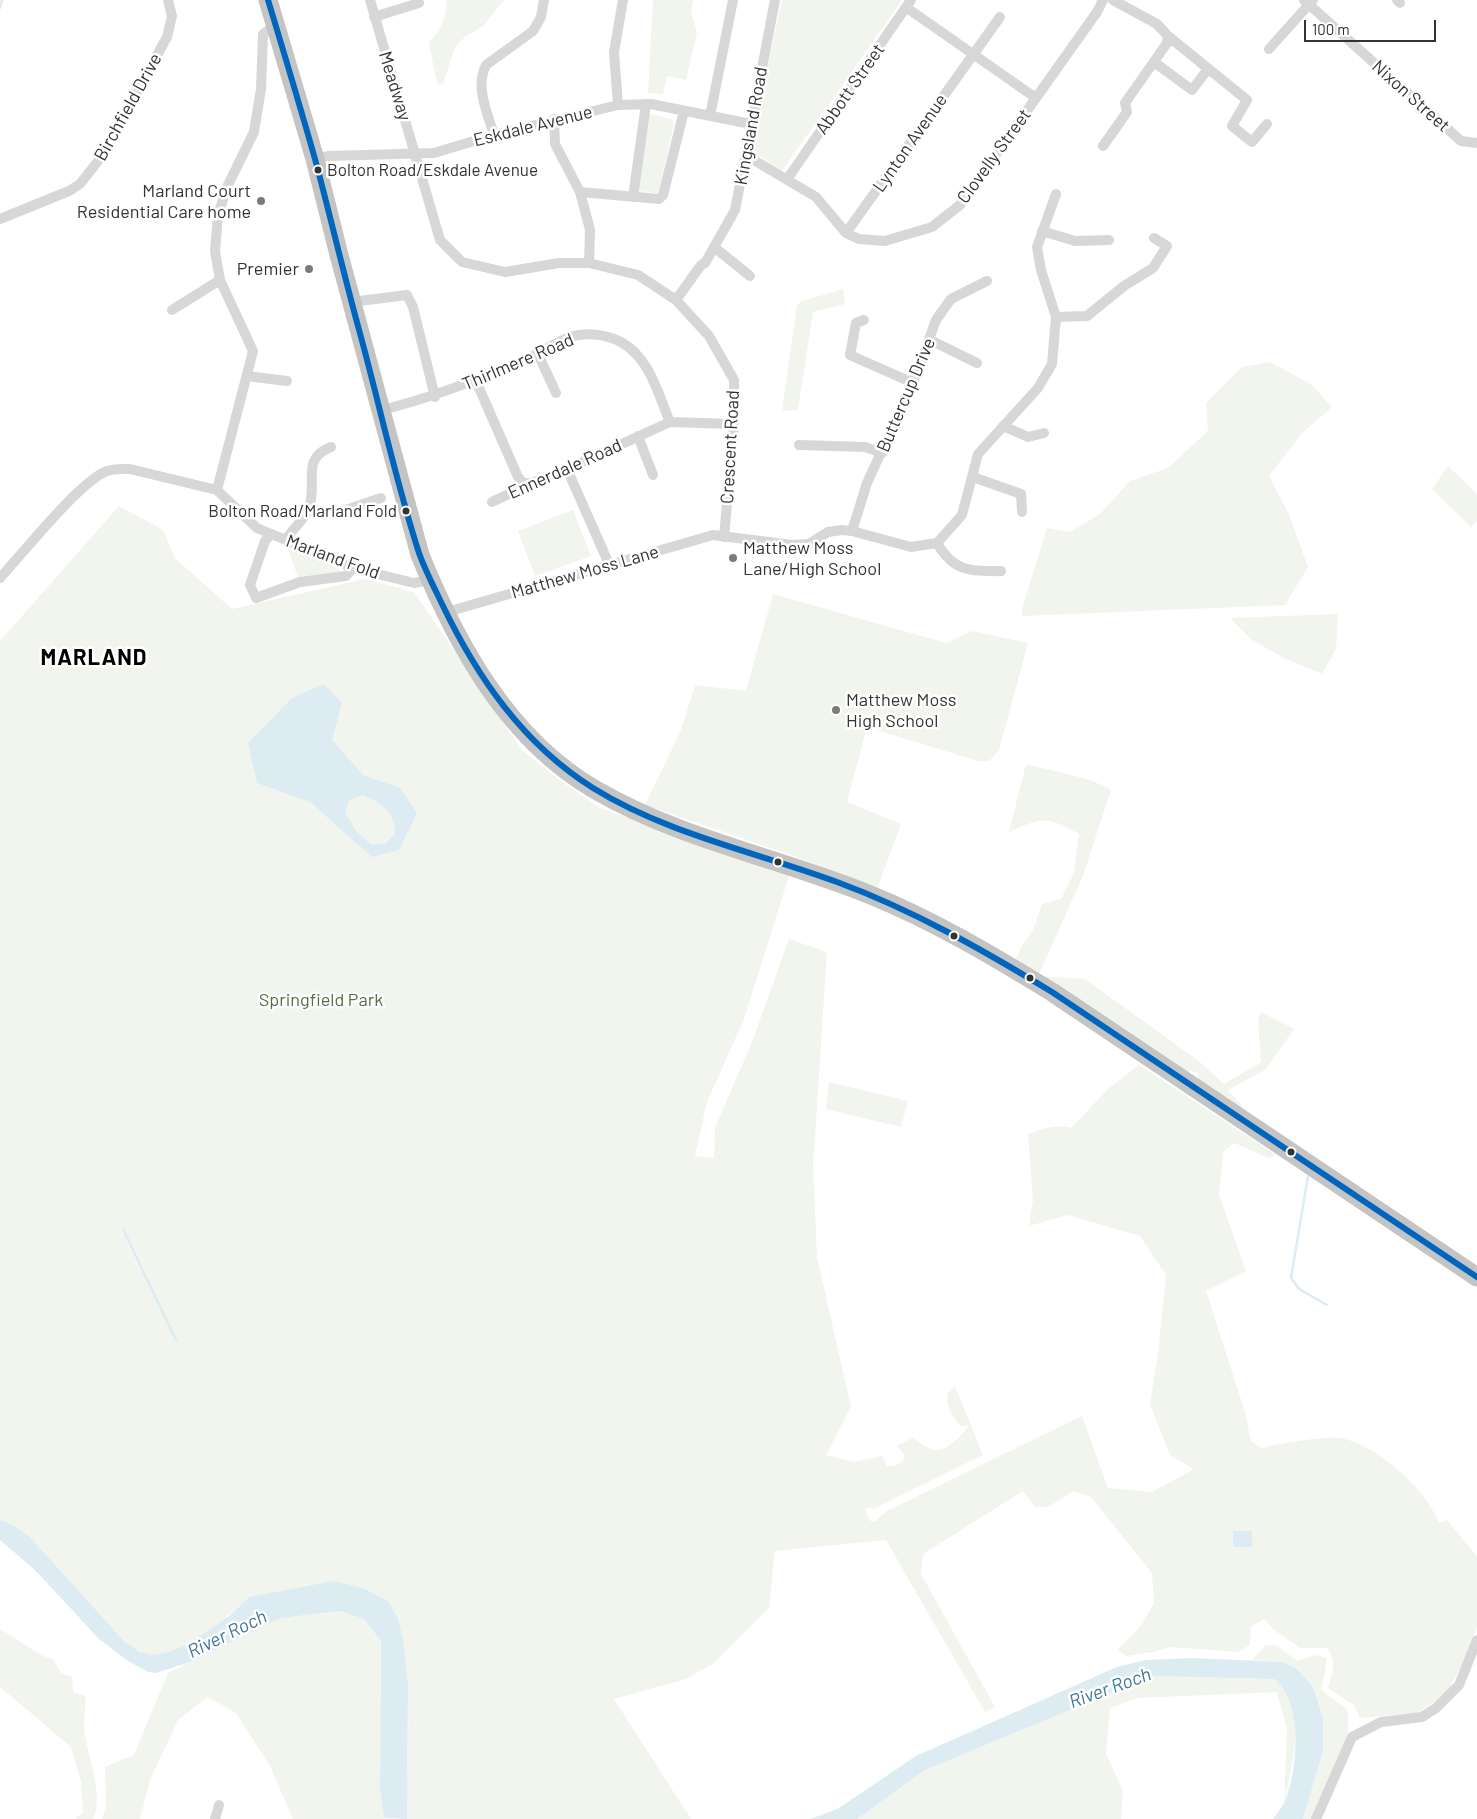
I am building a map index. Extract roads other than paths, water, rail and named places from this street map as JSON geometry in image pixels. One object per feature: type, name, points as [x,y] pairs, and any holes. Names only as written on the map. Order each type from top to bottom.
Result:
[{"type":"highway","points":[[268,0],[315,159],[351,302],[420,555],[430,580],[468,654],[494,696],[533,742],[565,769],[595,790],[638,811],[870,894],[980,948],[1052,992],[1477,1277]]},
{"type":"street","name":"Birchfield Drive","points":[[0,219],[70,191],[92,170],[167,37],[172,16],[168,0]]},
{"type":"street","name":"Meadway","points":[[370,0],[416,154]]},
{"type":"street","points":[[494,134],[481,90],[483,72],[486,65],[533,31],[540,17],[544,0]]},
{"type":"street","points":[[618,105],[614,52],[623,0]]},
{"type":"street","points":[[710,116],[733,0]]},
{"type":"street","name":"Kingsland Road","points":[[676,300],[701,265],[705,263],[735,210],[747,156],[751,124],[775,0]]},
{"type":"street","name":"Clovelly Street","points":[[846,233],[859,239],[885,241],[932,227],[960,205],[1097,12],[1102,0]]},
{"type":"street","points":[[1113,0],[1157,24],[1168,36],[1247,100],[1232,126],[1252,142],[1267,124]]},
{"type":"street","points":[[1269,48],[1309,1]]},
{"type":"street","name":"Nixon Street","points":[[1309,1],[1461,141],[1477,143]]},
{"type":"street","points":[[374,17],[419,3]]},
{"type":"street","points":[[909,4],[1036,98]]},
{"type":"street","name":"Abbott Street","points":[[788,178],[909,4]]},
{"type":"street","name":"Lynton Avenue","points":[[846,233],[1000,17]]},
{"type":"street","points":[[217,490],[253,351],[220,280],[215,251],[218,215],[227,187],[254,132],[261,89],[263,34],[276,25]]},
{"type":"street","points":[[1103,146],[1127,112],[1125,103],[1167,43],[1168,36]]},
{"type":"street","points":[[1154,62],[1192,90],[1208,69]]},
{"type":"street","points":[[634,197],[646,104]]},
{"type":"street","name":"Eskdale Avenue","points":[[315,159],[328,156],[434,153],[494,134],[618,105],[646,104],[751,124]]},
{"type":"street","points":[[580,192],[654,199],[663,195],[684,111]]},
{"type":"street","points":[[554,119],[555,144],[580,192],[590,230],[590,263]]},
{"type":"street","name":"Crescent Road","points":[[416,154],[440,240],[462,262],[505,272],[559,263],[590,263],[638,275],[676,300],[709,336],[734,380],[734,424],[724,537]]},
{"type":"street","points":[[747,156],[788,178],[816,196],[846,233]]},
{"type":"street","points":[[1001,571],[982,572],[955,565],[944,555],[937,543],[962,515],[978,454],[1038,388],[1052,364],[1056,317],[1041,270],[1036,247],[1056,194]]},
{"type":"street","points":[[1042,231],[1075,241],[1108,240]]},
{"type":"street","points":[[1056,317],[1087,316],[1124,286],[1153,268],[1167,246],[1154,238]]},
{"type":"street","points":[[714,247],[750,276]]},
{"type":"street","points":[[172,310],[220,280]]},
{"type":"street","name":"Buttercup Drive","points":[[852,531],[867,483],[913,383],[936,320],[951,299],[986,281]]},
{"type":"street","points":[[351,302],[407,295],[413,307],[435,397]]},
{"type":"street","points":[[864,320],[856,323],[850,355],[913,383]]},
{"type":"street","name":"Thirlmere Road","points":[[382,410],[435,397],[538,354],[573,336],[600,334],[622,343],[647,366],[670,422]]},
{"type":"street","points":[[930,340],[977,362]]},
{"type":"street","points":[[538,354],[556,393]]},
{"type":"street","points":[[247,376],[287,381]]},
{"type":"street","points":[[476,381],[518,477],[523,483]]},
{"type":"street","name":"Ennerdale Road","points":[[492,502],[521,488],[523,483],[532,483],[567,469],[670,422],[734,424]]},
{"type":"street","points":[[1003,426],[1028,437],[1044,433]]},
{"type":"street","name":"Ennerdale Road","points":[[638,436],[654,475]]},
{"type":"street","points":[[798,445],[865,446],[882,453]]},
{"type":"street","points":[[286,540],[308,510],[314,487],[311,468],[314,458],[325,447]]},
{"type":"street","name":"Marland Fold","points":[[0,578],[85,485],[105,471],[130,469],[217,490],[257,528],[353,568],[414,583],[430,580]]},
{"type":"street","points":[[567,469],[609,564]]},
{"type":"street","points":[[973,477],[1021,494],[1022,512]]},
{"type":"street","points":[[308,510],[340,512],[381,498]]},
{"type":"street","name":"Matthew Moss Lane","points":[[447,612],[713,535],[792,545],[809,544],[828,532],[852,531],[911,547],[937,543]]},
{"type":"street","points":[[271,534],[265,541],[250,585],[256,598],[300,582],[346,576],[353,568]]},
{"type":"street","points":[[1316,1819],[1352,1738],[1370,1726],[1422,1717],[1436,1708],[1459,1685],[1477,1640]]},
{"type":"street","points":[[215,1819],[219,1805]]},
{"type":"water","points":[[324,684],[342,703],[332,740],[363,775],[400,788],[417,813],[399,850],[372,857],[310,802],[257,783],[248,743],[292,698]],"holes":[[[363,795],[386,809],[393,820],[395,834],[385,844],[371,844],[357,832],[345,813],[349,800]]]},
{"type":"water","name":"River Roch","points":[[0,1520],[13,1525],[29,1536],[124,1641],[140,1652],[153,1655],[169,1652],[187,1645],[229,1616],[249,1597],[334,1581],[363,1588],[388,1601],[398,1619],[403,1639],[408,1686],[407,1819],[384,1818],[380,1790],[381,1641],[364,1619],[340,1611],[281,1618],[190,1662],[156,1673],[148,1672],[128,1661],[99,1639],[35,1570],[0,1540]]},
{"type":"water","points":[[1233,1531],[1252,1531],[1252,1547],[1233,1547]]},
{"type":"water","name":"River Roch","points":[[1192,1658],[1283,1662],[1297,1669],[1313,1687],[1323,1719],[1323,1751],[1303,1819],[1273,1819],[1284,1803],[1289,1790],[1293,1774],[1296,1738],[1290,1703],[1284,1689],[1274,1679],[1152,1676],[925,1770],[857,1819],[811,1819],[839,1808],[916,1756],[1117,1667],[1146,1660]]},
{"type":"waterway","points":[[0,8],[2,0]]},
{"type":"waterway","points":[[1308,1176],[1291,1278],[1299,1289],[1327,1305]]},
{"type":"waterway","points":[[123,1229],[176,1340]]},
{"type":"place","name":"Bolton Road/Eskdale Avenue","points":[[318,170]]},
{"type":"place","name":"Marland Court Residential Care home","points":[[261,201]]},
{"type":"place","name":"Premier","points":[[309,269]]},
{"type":"place","name":"Bolton Road/Marland Fold","points":[[406,511]]},
{"type":"place","name":"Matthew Moss Lane/High School","points":[[733,558]]},
{"type":"place","name":"Matthew Moss High School","points":[[836,710]]},
{"type":"district","name":"MARLAND","points":[[94,658]]},
{"type":"park label","name":"Springfield Park","points":[[321,1000]]}]
